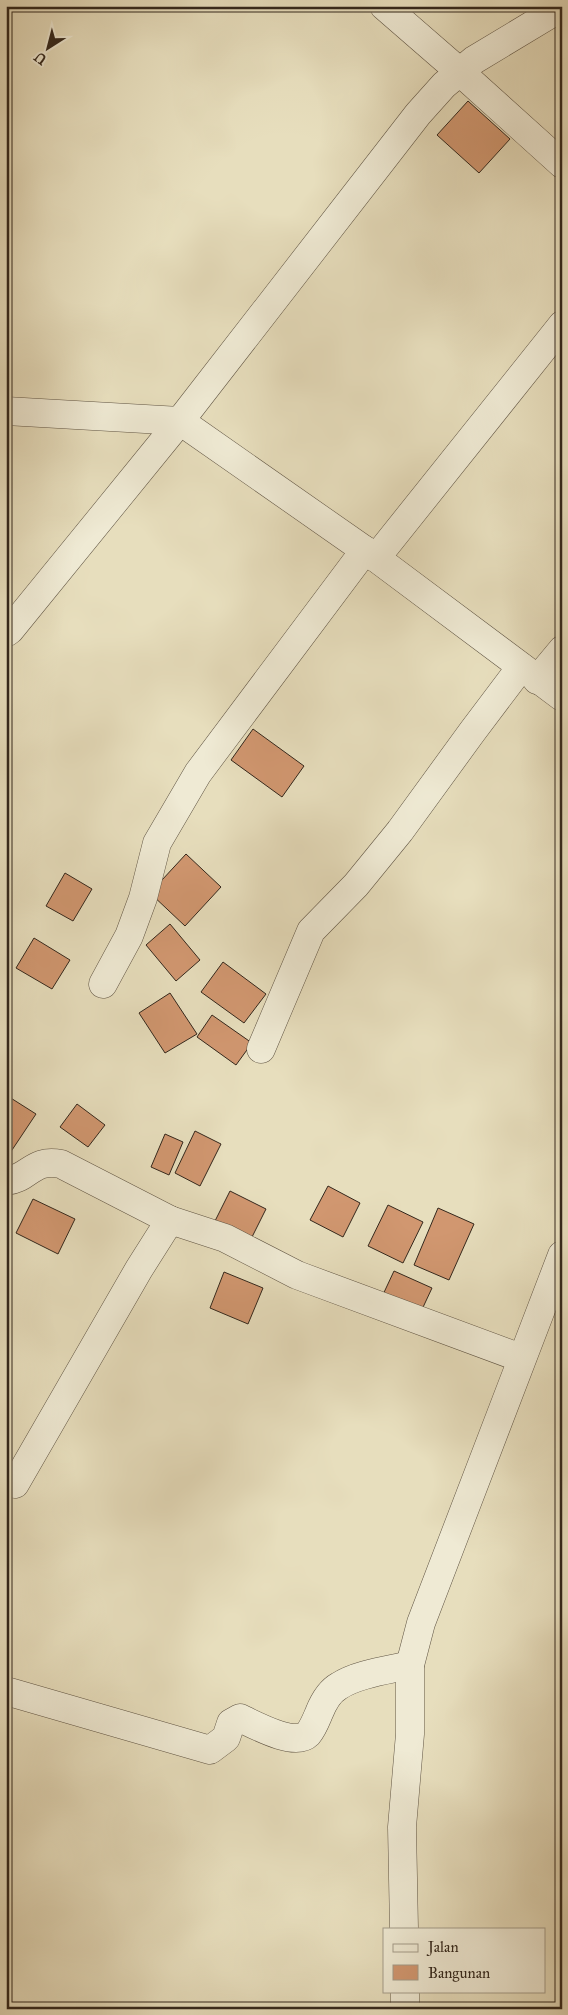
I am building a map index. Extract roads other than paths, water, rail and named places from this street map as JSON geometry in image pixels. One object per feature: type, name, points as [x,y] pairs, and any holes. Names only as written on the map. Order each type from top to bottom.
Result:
[{"type":"street","points":[[384,6],[562,164]]},
{"type":"street","points":[[6,633],[180,421],[418,114],[444,85],[474,60],[562,7]]},
{"type":"street","points":[[103,984],[129,936],[143,898],[157,843],[198,773],[370,554],[562,325]]},
{"type":"street","points":[[6,411],[180,421],[370,554],[562,697]]},
{"type":"street","points":[[261,1049],[311,931],[356,885],[400,831],[472,732],[529,673],[562,650]]},
{"type":"street","points":[[6,1181],[14,1180],[35,1166],[50,1162],[61,1164],[170,1220],[225,1238],[297,1275],[522,1358]]},
{"type":"street","points":[[15,1484],[139,1269],[170,1220]]},
{"type":"street","points":[[404,1928],[402,1827],[410,1734],[410,1665],[421,1623],[562,1255]]},
{"type":"street","points":[[6,1692],[210,1750],[226,1738],[231,1723],[240,1718],[266,1730],[296,1739],[307,1735],[313,1727],[323,1703],[338,1686],[348,1681],[410,1665]]},
{"type":"street","points":[[405,1992],[405,2009]]}]
